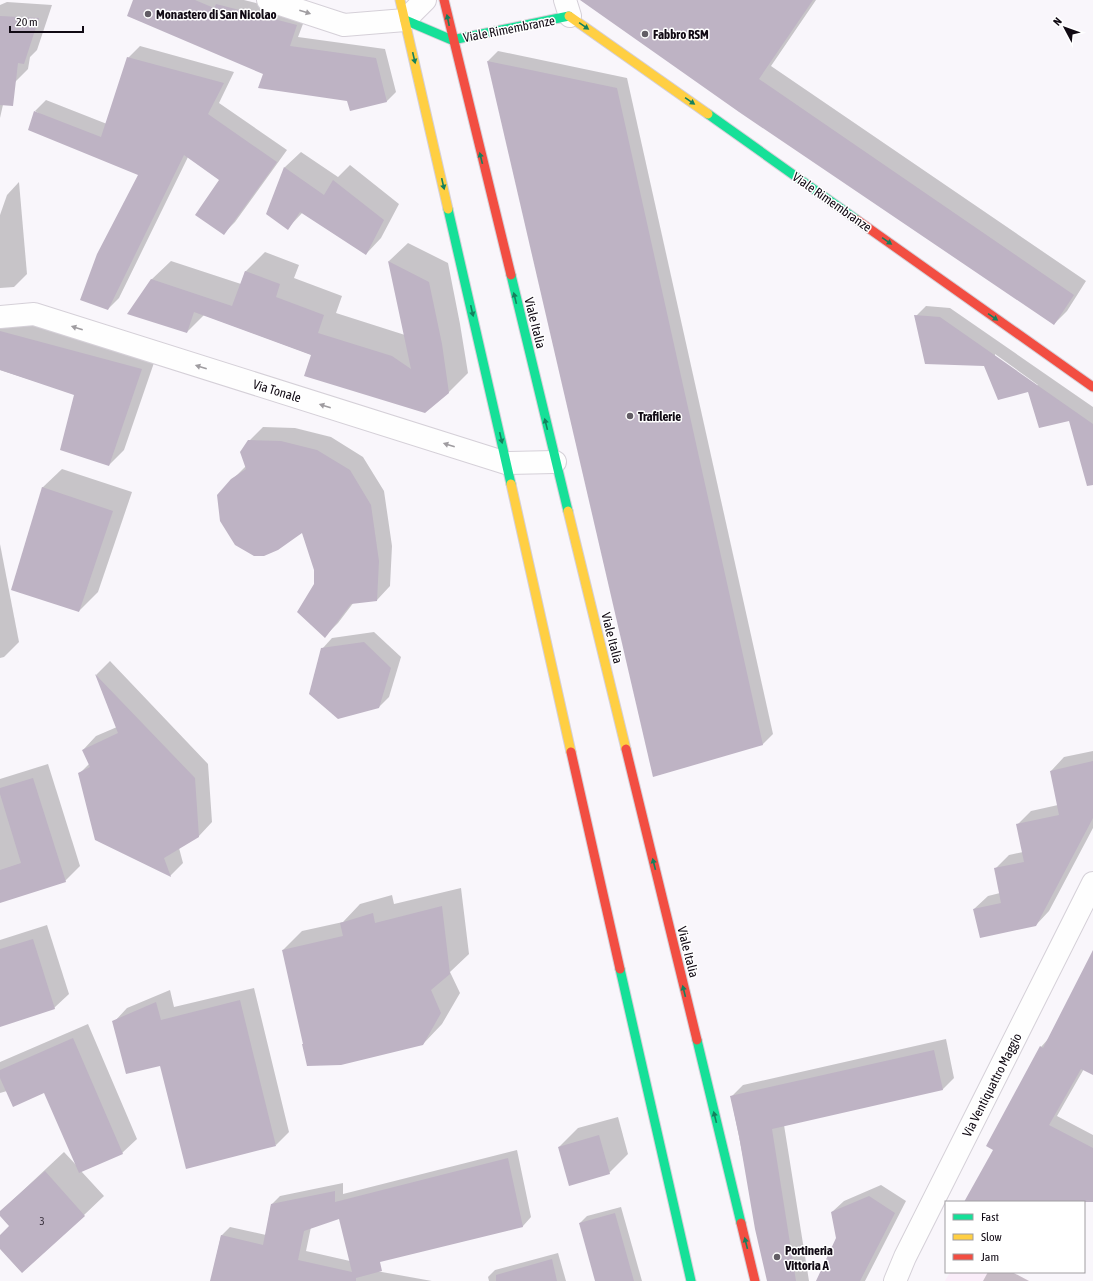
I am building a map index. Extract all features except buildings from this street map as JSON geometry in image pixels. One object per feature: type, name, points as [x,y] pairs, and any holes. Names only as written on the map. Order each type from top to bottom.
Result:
[{"type":"main road","name":"Viale Italia","points":[[444,0],[452,40],[755,1281]]},
{"type":"main road","name":"Viale Rimembranze","points":[[403,10],[452,40],[567,8],[1093,387]]},
{"type":"main road","points":[[403,10],[691,1281]]},
{"type":"street","points":[[268,0],[344,25],[403,10],[425,0]]},
{"type":"street","name":"Via Tonale","points":[[0,317],[34,314],[506,463],[556,462]]},
{"type":"street","name":"Via Ventiquattro Maggio","points":[[895,1281],[902,1262],[1092,886]]},
{"type":"shaded area","points":[[949,1273],[1014,1273],[1030,1281],[945,1281]]},
{"type":"traffic: fast","points":[[405,20],[452,40],[569,16]]},
{"type":"traffic: fast","points":[[708,114],[857,220]]},
{"type":"traffic: fast","points":[[448,209],[511,484]]},
{"type":"traffic: fast","points":[[511,275],[568,511]]},
{"type":"traffic: fast","points":[[620,969],[691,1281]]},
{"type":"traffic: fast","points":[[697,1040],[741,1223]]},
{"type":"traffic: slow","points":[[400,0],[448,209]]},
{"type":"traffic: slow","points":[[569,16],[708,114]]},
{"type":"traffic: slow","points":[[511,484],[571,752]]},
{"type":"traffic: slow","points":[[568,511],[626,749]]},
{"type":"traffic: jam","points":[[444,0],[511,275]]},
{"type":"traffic: jam","points":[[857,220],[1093,387]]},
{"type":"traffic: jam","points":[[626,749],[697,1040]]},
{"type":"traffic: jam","points":[[571,752],[620,969]]},
{"type":"traffic: jam","points":[[741,1223],[755,1281]]},
{"type":"place","name":"Monastero di San Nicolao","points":[[148,14]]},
{"type":"place","name":"Fabbro RSM","points":[[645,34]]},
{"type":"place","name":"Trafilerie","points":[[630,416]]},
{"type":"place","name":"Portineria Vittoria A","points":[[777,1257]]}]
